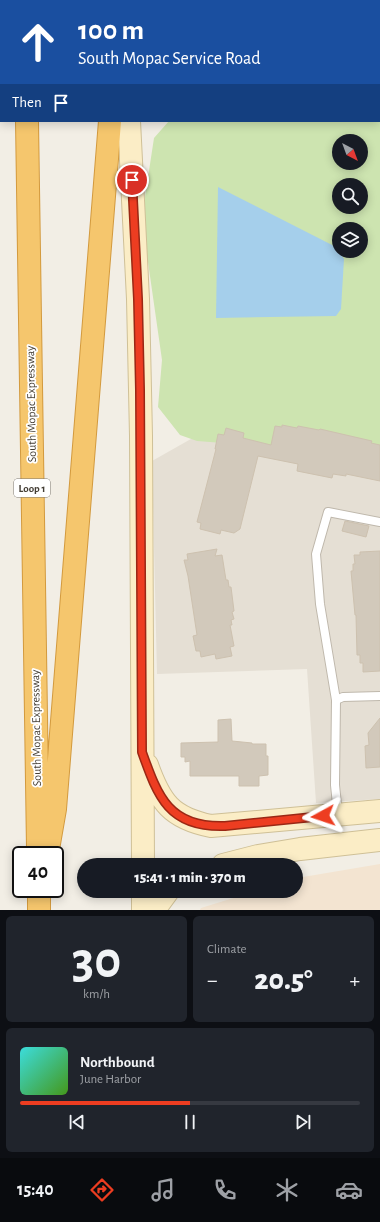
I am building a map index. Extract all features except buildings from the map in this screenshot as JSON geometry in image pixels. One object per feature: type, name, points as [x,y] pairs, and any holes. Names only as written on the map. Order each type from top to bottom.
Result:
[{"type":"highway","name":"South Mopac Expressway","points":[[26,122],[38,846]]},
{"type":"highway","points":[[49,846],[55,809],[110,122]]},
{"type":"main road","points":[[129,122],[138,307],[141,444],[143,858]]},
{"type":"main road","points":[[142,752],[153,783],[160,797],[181,817],[195,823],[211,826],[225,826],[380,811]]},
{"type":"main road","points":[[250,858],[293,850],[380,840]]},
{"type":"main road","points":[[143,898],[143,910]]},
{"type":"main road","points":[[154,910],[163,898]]},
{"type":"lane","points":[[338,815],[336,785],[336,700],[320,604],[316,554],[328,512],[380,522]]},
{"type":"lane","points":[[336,700],[343,697],[380,696]]},
{"type":"shaded area","points":[[251,405],[380,433],[380,799],[316,803],[307,669],[157,674],[152,461]]},
{"type":"shaded area","points":[[380,864],[380,910],[200,910],[201,908],[233,898],[303,898],[303,877]]},
{"type":"green space","points":[[168,122],[380,122],[380,463],[339,452],[197,441],[180,435],[158,407],[162,360],[146,248],[143,210],[154,138]]},
{"type":"water","points":[[218,187],[332,245],[332,258],[344,259],[341,309],[336,316],[216,318]]},
{"type":"waterway","points":[[63,0],[69,0]]},
{"type":"route","points":[[132,180],[138,299],[141,436],[142,752],[153,783],[160,797],[181,817],[195,823],[211,826],[225,826],[323,816]]}]
